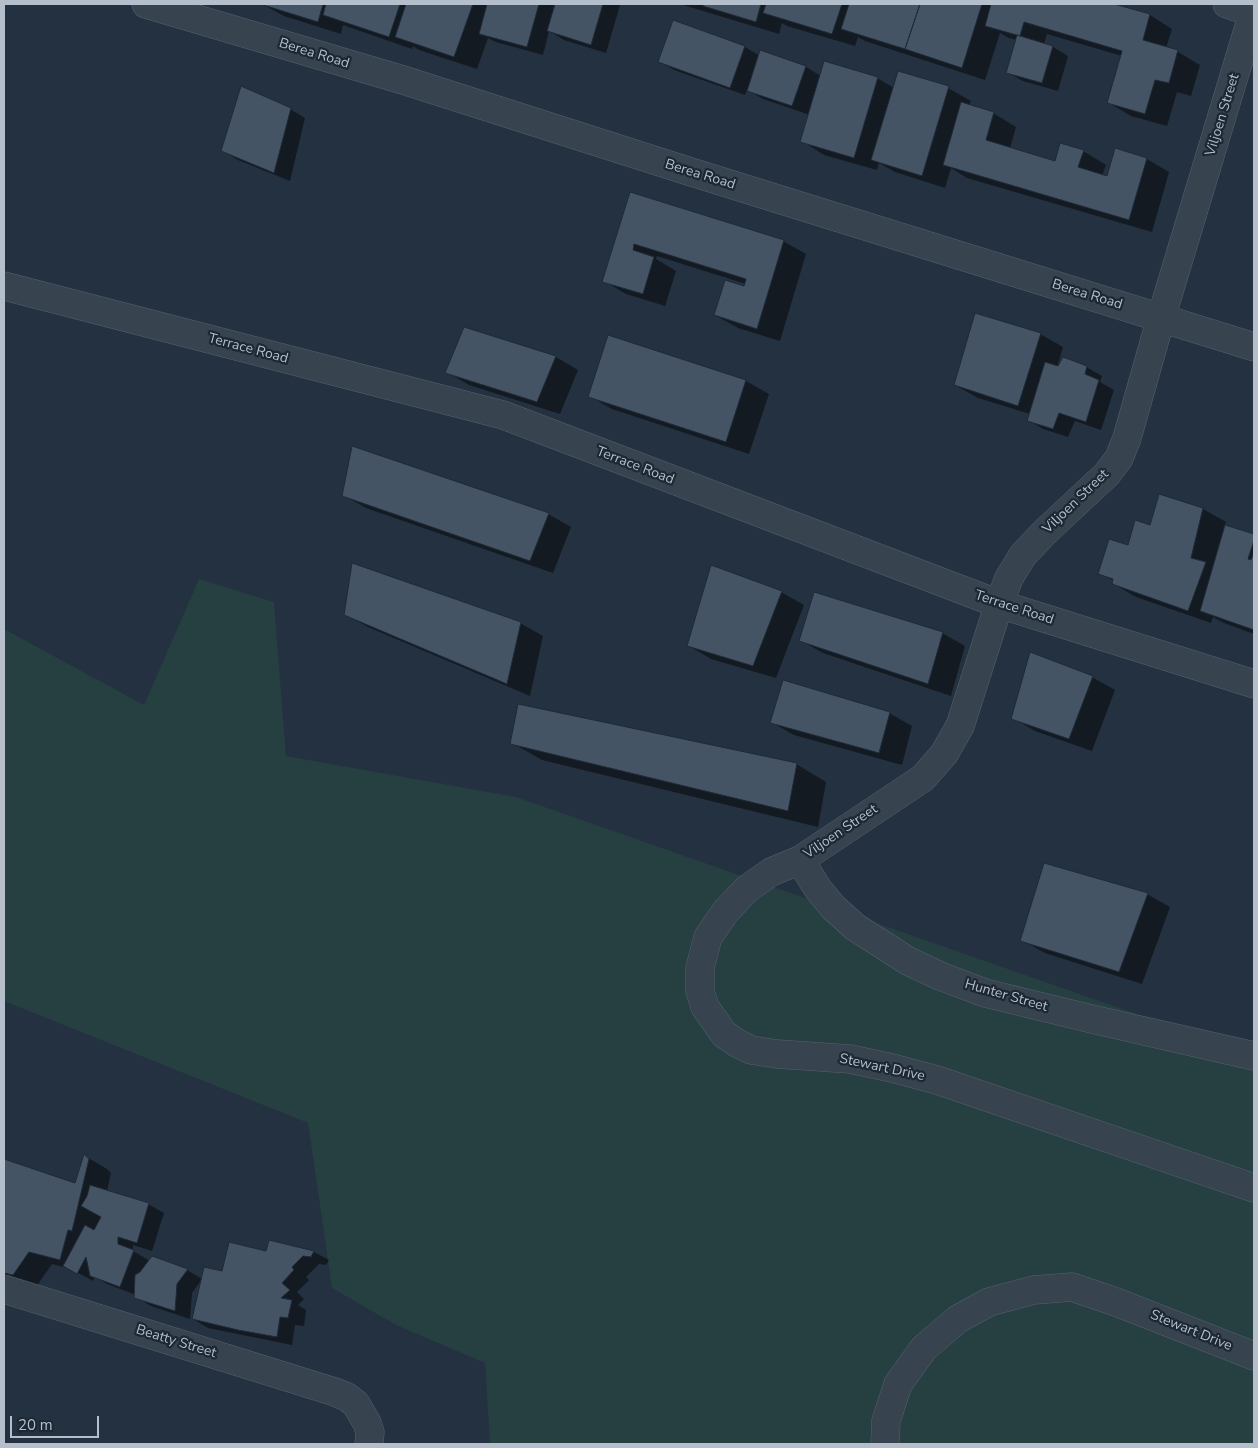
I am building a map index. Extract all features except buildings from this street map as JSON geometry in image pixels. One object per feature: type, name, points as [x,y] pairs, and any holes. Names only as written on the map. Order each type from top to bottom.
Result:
[{"type":"street","name":"Berea Road","points":[[146,4],[403,80],[688,171],[1254,347]]},
{"type":"street","points":[[1227,4],[1254,12]]},
{"type":"street","name":"Viljoen Street","points":[[800,860],[923,778],[944,754],[960,726],[1009,578],[1023,556],[1046,530],[1107,474],[1118,458],[1127,438],[1161,318],[1254,12]]},
{"type":"street","name":"Terrace Road","points":[[4,286],[503,415],[999,604],[1254,684]]},
{"type":"street","name":"Hunter Street","points":[[800,860],[818,889],[833,907],[855,927],[908,961],[940,976],[985,993],[1254,1056]]},
{"type":"street","name":"Stewart Drive","points":[[800,860],[771,872],[747,889],[726,911],[708,937],[700,968],[700,991],[705,1007],[724,1034],[751,1050],[777,1054],[850,1059],[937,1080],[1254,1188]]},
{"type":"street","name":"Stewart Drive","points":[[885,1444],[886,1421],[898,1384],[924,1348],[958,1319],[990,1302],[1034,1290],[1072,1287],[1116,1302],[1254,1356]]},
{"type":"street","name":"Beatty Street","points":[[4,1289],[347,1397],[356,1404],[367,1423],[370,1432],[369,1444]]},
{"type":"green space","points":[[199,579],[274,602],[286,756],[516,797],[1254,1055],[1254,1444],[490,1444],[485,1363],[396,1325],[332,1288],[308,1123],[4,1001],[4,629],[144,705]]}]
